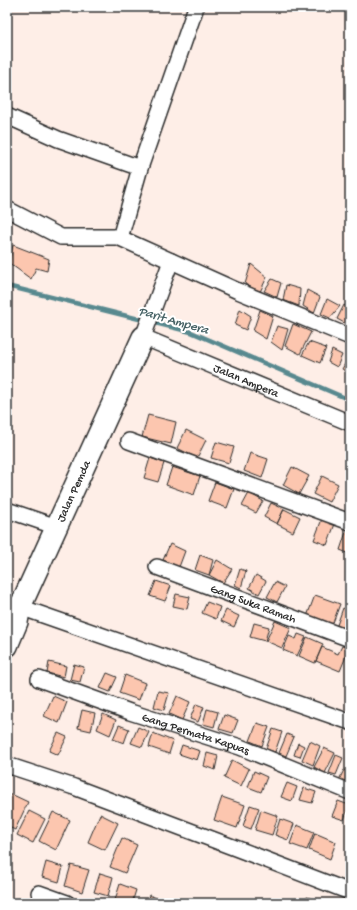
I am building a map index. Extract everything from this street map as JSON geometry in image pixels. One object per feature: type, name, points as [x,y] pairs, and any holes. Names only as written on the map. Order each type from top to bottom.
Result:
[{"type":"street","points":[[120,238],[140,168],[196,7]]},
{"type":"street","points":[[7,116],[58,139],[140,168]]},
{"type":"street","points":[[7,209],[61,237],[120,238],[238,291],[350,337]]},
{"type":"street","points":[[148,336],[153,308],[171,261]]},
{"type":"street","name":"Jalan Ampera","points":[[148,336],[350,423]]},
{"type":"street","name":"Jalan Pemda","points":[[7,646],[17,622],[13,606],[57,527],[148,336]]},
{"type":"street","points":[[129,441],[350,522]]},
{"type":"street","points":[[7,510],[57,527]]},
{"type":"street","name":"Gang Suka Ramah","points":[[157,567],[350,639]]},
{"type":"street","points":[[13,606],[350,722]]},
{"type":"street","name":"Gang Permata Kapuas","points":[[39,679],[130,712],[240,747],[350,792]]},
{"type":"street","points":[[7,765],[74,787],[350,892]]},
{"type":"street","points":[[40,893],[67,903]]},
{"type":"building","points":[[13,245],[49,259],[47,271],[36,268],[31,279],[9,263]]},
{"type":"building","points":[[251,264],[267,277],[260,292],[245,284]]},
{"type":"building","points":[[272,279],[281,283],[277,297],[264,291]]},
{"type":"building","points":[[286,285],[300,289],[299,306],[283,300]]},
{"type":"building","points":[[307,290],[320,297],[314,313],[303,306]]},
{"type":"building","points":[[327,299],[340,306],[330,318],[321,314]]},
{"type":"building","points":[[344,305],[350,309],[350,326],[337,319]]},
{"type":"building","points":[[240,309],[251,316],[246,330],[235,325]]},
{"type":"building","points":[[260,310],[273,316],[266,339],[253,331]]},
{"type":"building","points":[[293,324],[311,332],[300,354],[285,346]]},
{"type":"building","points":[[277,326],[288,329],[282,350],[271,342]]},
{"type":"building","points":[[309,342],[326,348],[320,363],[302,355]]},
{"type":"building","points":[[332,350],[342,355],[337,367],[328,362]]},
{"type":"building","points":[[350,355],[350,374],[342,369]]},
{"type":"building","points":[[148,415],[176,422],[171,444],[142,437]]},
{"type":"building","points":[[186,430],[206,440],[197,458],[177,448]]},
{"type":"building","points":[[216,442],[234,447],[229,463],[211,458]]},
{"type":"building","points":[[250,453],[268,459],[262,478],[244,471]]},
{"type":"building","points":[[150,458],[164,463],[158,482],[144,478]]},
{"type":"building","points":[[172,467],[200,476],[194,495],[166,485]]},
{"type":"building","points":[[292,467],[309,476],[299,494],[283,485]]},
{"type":"building","points":[[322,476],[338,484],[329,502],[313,494]]},
{"type":"building","points":[[215,482],[234,489],[227,508],[208,501]]},
{"type":"building","points":[[249,493],[263,501],[256,513],[242,506]]},
{"type":"building","points":[[271,503],[284,509],[277,524],[264,517]]},
{"type":"building","points":[[284,509],[300,517],[293,532],[277,524]]},
{"type":"building","points":[[322,519],[335,524],[327,545],[314,540]]},
{"type":"building","points":[[346,532],[350,533],[350,554],[340,550]]},
{"type":"building","points":[[170,544],[185,551],[179,567],[163,560]]},
{"type":"building","points":[[200,555],[213,560],[209,575],[195,570]]},
{"type":"building","points":[[217,560],[232,569],[223,583],[209,575]]},
{"type":"building","points":[[240,569],[246,571],[241,588],[235,585]]},
{"type":"building","points":[[256,575],[266,581],[259,594],[249,588]]},
{"type":"building","points":[[156,581],[171,586],[165,601],[150,596]]},
{"type":"building","points":[[275,582],[285,587],[277,602],[267,597]]},
{"type":"building","points":[[176,594],[190,597],[187,609],[173,606]]},
{"type":"building","points":[[315,595],[340,604],[331,628],[306,619]]},
{"type":"building","points":[[207,602],[220,607],[216,619],[202,613]]},
{"type":"building","points":[[343,608],[350,611],[350,634],[336,628]]},
{"type":"building","points":[[226,610],[239,616],[234,627],[221,621]]},
{"type":"building","points":[[275,621],[291,628],[282,648],[266,641]]},
{"type":"building","points":[[254,623],[269,627],[265,641],[250,637]]},
{"type":"building","points":[[298,634],[306,637],[297,656],[283,650],[289,636],[296,639]]},
{"type":"building","points":[[307,637],[323,644],[315,663],[299,656]]},
{"type":"building","points":[[342,646],[349,649],[340,671],[316,661],[322,647],[338,654]]},
{"type":"building","points":[[49,662],[66,666],[64,677],[47,673]]},
{"type":"building","points":[[74,664],[84,667],[80,682],[70,680]]},
{"type":"building","points":[[107,673],[117,677],[110,692],[100,688]]},
{"type":"building","points":[[125,675],[145,683],[139,700],[119,693]]},
{"type":"building","points":[[158,691],[169,693],[164,710],[154,707]]},
{"type":"building","points":[[53,696],[67,702],[59,723],[44,716]]},
{"type":"building","points":[[177,696],[190,702],[182,720],[169,714]]},
{"type":"building","points":[[196,704],[204,707],[198,722],[190,719]]},
{"type":"building","points":[[207,709],[218,712],[214,727],[203,724]]},
{"type":"building","points":[[82,710],[95,713],[91,731],[78,728]]},
{"type":"building","points":[[103,714],[116,720],[110,735],[97,729]]},
{"type":"building","points":[[224,715],[238,720],[233,733],[219,729]]},
{"type":"building","points":[[257,723],[269,727],[262,746],[250,741]]},
{"type":"building","points":[[119,725],[129,729],[124,743],[113,739]]},
{"type":"building","points":[[138,727],[149,732],[142,747],[131,743]]},
{"type":"building","points":[[273,729],[282,732],[275,752],[266,749]]},
{"type":"building","points":[[58,733],[67,737],[58,755],[49,751]]},
{"type":"building","points":[[153,733],[173,741],[169,754],[149,747]]},
{"type":"building","points":[[287,734],[294,737],[286,756],[279,753]]},
{"type":"building","points":[[310,741],[320,746],[313,765],[302,760]]},
{"type":"building","points":[[298,743],[304,746],[300,757],[294,755]]},
{"type":"building","points":[[182,745],[200,751],[197,760],[179,754]]},
{"type":"building","points":[[324,748],[335,753],[325,773],[314,767]]},
{"type":"building","points":[[207,753],[218,756],[215,770],[204,766]]},
{"type":"building","points":[[336,755],[343,758],[336,775],[329,773]]},
{"type":"building","points":[[232,760],[249,769],[241,786],[224,778]]},
{"type":"building","points":[[350,761],[350,771],[347,769]]},
{"type":"building","points":[[344,770],[350,773],[350,785],[339,780]]},
{"type":"building","points":[[254,771],[267,777],[261,792],[248,787]]},
{"type":"building","points":[[287,783],[297,787],[292,801],[281,797]]},
{"type":"building","points":[[304,788],[316,792],[312,803],[300,800]]},
{"type":"building","points":[[11,794],[28,802],[15,830],[7,826],[7,803]]},
{"type":"building","points":[[222,797],[245,805],[237,828],[214,820]]},
{"type":"building","points":[[338,801],[349,805],[344,820],[332,816]]},
{"type":"building","points":[[250,805],[259,808],[251,829],[243,826]]},
{"type":"building","points":[[261,810],[278,816],[272,835],[255,830]]},
{"type":"building","points":[[29,811],[45,819],[33,843],[17,835]]},
{"type":"building","points":[[53,812],[70,820],[56,850],[39,841]]},
{"type":"building","points":[[100,814],[118,823],[105,850],[88,842]]},
{"type":"building","points":[[280,819],[294,824],[288,840],[275,835]]},
{"type":"building","points":[[297,825],[314,832],[307,850],[290,844]]},
{"type":"building","points":[[315,833],[336,842],[330,859],[309,850]]},
{"type":"building","points":[[122,838],[137,845],[125,873],[110,867]]},
{"type":"building","points":[[46,862],[63,867],[59,882],[42,877]]},
{"type":"building","points":[[71,865],[89,870],[82,892],[65,886]]},
{"type":"building","points":[[100,873],[113,877],[108,896],[94,892]]},
{"type":"building","points":[[120,884],[136,890],[132,903],[122,903],[115,900]]},
{"type":"building","points":[[149,895],[159,899],[157,903],[146,903]]},
{"type":"building","points":[[307,897],[324,903],[305,903]]},
{"type":"building","points":[[171,899],[181,903],[169,903]]},
{"type":"waterway","name":"Parit Ampera","points":[[7,286],[191,332],[350,400]]}]
